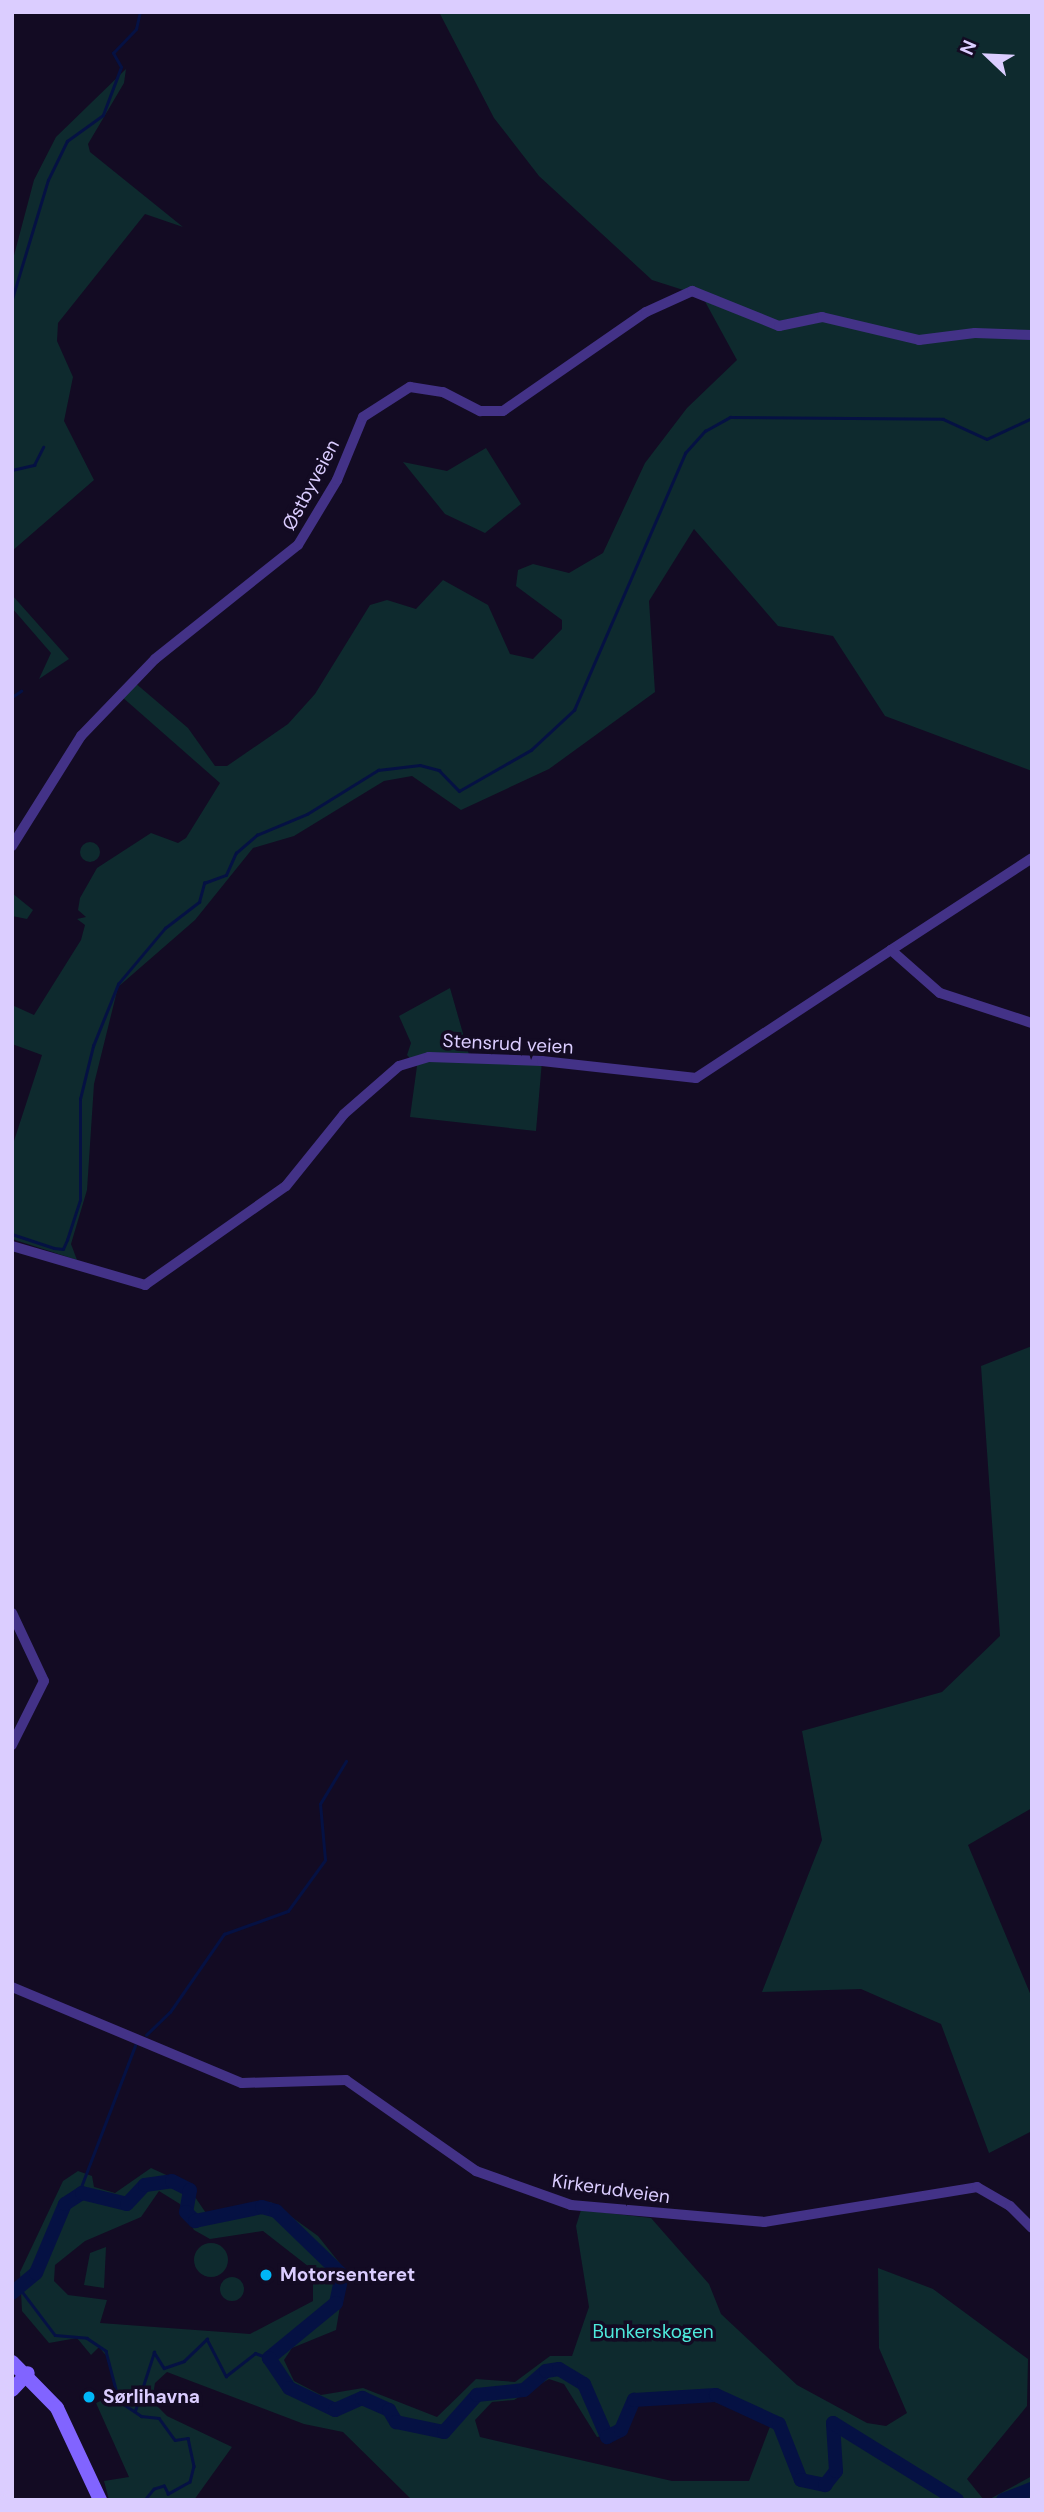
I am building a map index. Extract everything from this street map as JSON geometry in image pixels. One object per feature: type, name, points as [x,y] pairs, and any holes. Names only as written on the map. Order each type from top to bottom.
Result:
[{"type":"main road","points":[[12,2390],[18,2368]]},
{"type":"main road","points":[[18,2368],[62,2417],[100,2500]]},
{"type":"street","name":"Østbyveien","points":[[12,846],[81,736],[122,690],[298,545],[370,408],[423,386],[480,411],[503,411],[664,301],[692,291],[779,327],[842,318],[919,340],[975,333],[1032,335]]},
{"type":"street","points":[[1032,858],[891,950],[940,993],[1032,1023]]},
{"type":"street","name":"Stensrud veien","points":[[12,1246],[145,1285],[286,1186],[344,1114],[399,1066],[429,1058],[518,1060],[696,1077],[891,950]]},
{"type":"street","points":[[12,1613],[43,1677],[12,1745]]},
{"type":"street","name":"Kirkerudveien","points":[[12,1987],[242,2083],[346,2080],[476,2171],[571,2205],[764,2222],[976,2187],[1010,2206],[1032,2228]]},
{"type":"green space","points":[[439,12],[1032,12],[1032,771],[885,716],[833,636],[778,626],[694,529],[649,601],[655,692],[549,769],[461,810],[412,776],[384,781],[294,836],[253,848],[195,920],[118,987],[94,1084],[87,1190],[71,1244],[77,1260],[12,1239],[12,1147],[42,1055],[12,1044],[12,1005],[34,1015],[81,940],[85,925],[77,919],[86,917],[78,910],[80,898],[97,868],[151,833],[178,843],[186,838],[220,783],[121,696],[134,682],[188,728],[215,766],[227,766],[288,724],[315,694],[370,605],[387,600],[416,609],[443,580],[488,605],[510,654],[533,659],[562,629],[562,620],[516,586],[518,570],[533,564],[569,573],[603,553],[645,463],[687,408],[737,360],[702,296],[652,280],[539,176],[494,118]]},
{"type":"green space","points":[[126,69],[124,83],[88,144],[90,152],[183,227],[145,214],[58,323],[57,341],[73,377],[64,421],[94,480],[12,551],[12,263],[34,180],[56,137]]},
{"type":"green space","points":[[486,448],[521,504],[485,533],[445,514],[403,462],[447,471]]},
{"type":"green space","points":[[12,595],[69,659],[39,679],[51,653],[12,608]]},
{"type":"green space","points":[[86,842],[94,842],[100,852],[94,862],[86,862],[80,856],[80,848]]},
{"type":"green space","points":[[12,893],[33,910],[27,919],[12,916]]},
{"type":"green space","points":[[450,988],[470,1058],[542,1061],[536,1131],[410,1117],[417,1066],[407,1055],[411,1043],[399,1016]]},
{"type":"green space","points":[[1032,1346],[1032,1808],[968,1845],[1032,1998],[1032,2131],[989,2153],[941,2024],[861,1989],[762,1992],[822,1840],[802,1731],[942,1692],[1000,1636],[981,1366]]},
{"type":"green space","name":"Bunkerskogen","points":[[151,2168],[186,2184],[206,2213],[221,2217],[271,2202],[318,2236],[346,2271],[336,2330],[292,2348],[284,2360],[294,2381],[321,2395],[363,2388],[437,2417],[476,2379],[515,2382],[550,2356],[572,2356],[589,2307],[576,2226],[581,2210],[651,2218],[709,2284],[721,2314],[797,2385],[867,2423],[886,2426],[907,2413],[879,2348],[878,2268],[933,2289],[1028,2359],[1027,2406],[967,2479],[984,2500],[412,2500],[343,2432],[304,2424],[167,2372],[155,2383],[152,2401],[167,2416],[232,2447],[194,2500],[109,2500],[104,2481],[129,2477],[96,2403],[116,2394],[108,2358],[99,2347],[91,2355],[77,2338],[49,2343],[22,2311],[20,2272],[63,2181],[78,2171],[92,2176],[94,2187],[115,2193]],"holes":[[[159,2191],[180,2204],[194,2230],[210,2239],[263,2231],[313,2270],[313,2301],[250,2334],[100,2323],[107,2300],[68,2295],[54,2281],[55,2265],[85,2241],[141,2217]],[[549,2379],[564,2384],[597,2437],[619,2432],[632,2398],[662,2403],[692,2393],[771,2424],[749,2481],[672,2481],[480,2437],[475,2420],[492,2402],[514,2400]]]},
{"type":"green space","points":[[211,2243],[223,2248],[228,2260],[223,2272],[211,2277],[199,2272],[194,2260],[199,2248]]},
{"type":"green space","points":[[106,2247],[104,2288],[84,2285],[90,2253]]},
{"type":"green space","points":[[232,2277],[241,2280],[244,2289],[241,2298],[232,2301],[223,2298],[220,2289],[223,2280]]},
{"type":"green space","points":[[1032,2476],[1032,2500],[988,2500]]},
{"type":"waterway","points":[[12,299],[48,180],[67,141],[103,115],[121,67],[113,53],[136,29],[140,12]]},
{"type":"waterway","points":[[12,1234],[63,1249],[80,1200],[80,1099],[93,1046],[118,984],[165,928],[199,902],[204,883],[226,875],[236,853],[257,835],[307,814],[378,770],[420,765],[439,770],[459,791],[531,750],[574,710],[685,453],[705,431],[730,417],[943,419],[987,439],[1032,418]]},
{"type":"waterway","points":[[12,470],[34,465],[43,447]]},
{"type":"waterway","points":[[12,697],[21,691]]},
{"type":"waterway","points":[[146,2035],[170,2012],[224,1934],[288,1911],[325,1860],[320,1804],[346,1761]]},
{"type":"waterway","points":[[78,2195],[135,2046]]},
{"type":"waterway","points":[[12,2293],[36,2273],[65,2204],[82,2193],[127,2204],[145,2185],[172,2181],[190,2190],[186,2212],[195,2221],[262,2207],[276,2211],[342,2275],[336,2303],[269,2358],[289,2388],[335,2410],[362,2398],[389,2410],[396,2422],[444,2432],[477,2395],[524,2390],[546,2371],[559,2369],[584,2384],[607,2437],[621,2430],[634,2400],[716,2395],[779,2424],[801,2480],[825,2485],[836,2471],[833,2423],[957,2500]]},
{"type":"waterway","points":[[21,2290],[55,2335],[87,2338],[106,2351],[119,2401],[141,2416],[159,2418],[175,2440],[188,2438],[194,2466],[190,2482],[168,2494],[164,2486],[154,2489],[145,2500]]},
{"type":"waterway","points":[[135,2411],[154,2352],[164,2368],[184,2361],[207,2339],[226,2376],[255,2353],[269,2358]]},
{"type":"waterway","points":[[1003,2500],[1032,2489]]},
{"type":"place","name":"Motorsenteret","points":[[266,2275]]},
{"type":"place","name":"Sørlihavna","points":[[89,2397]]}]
